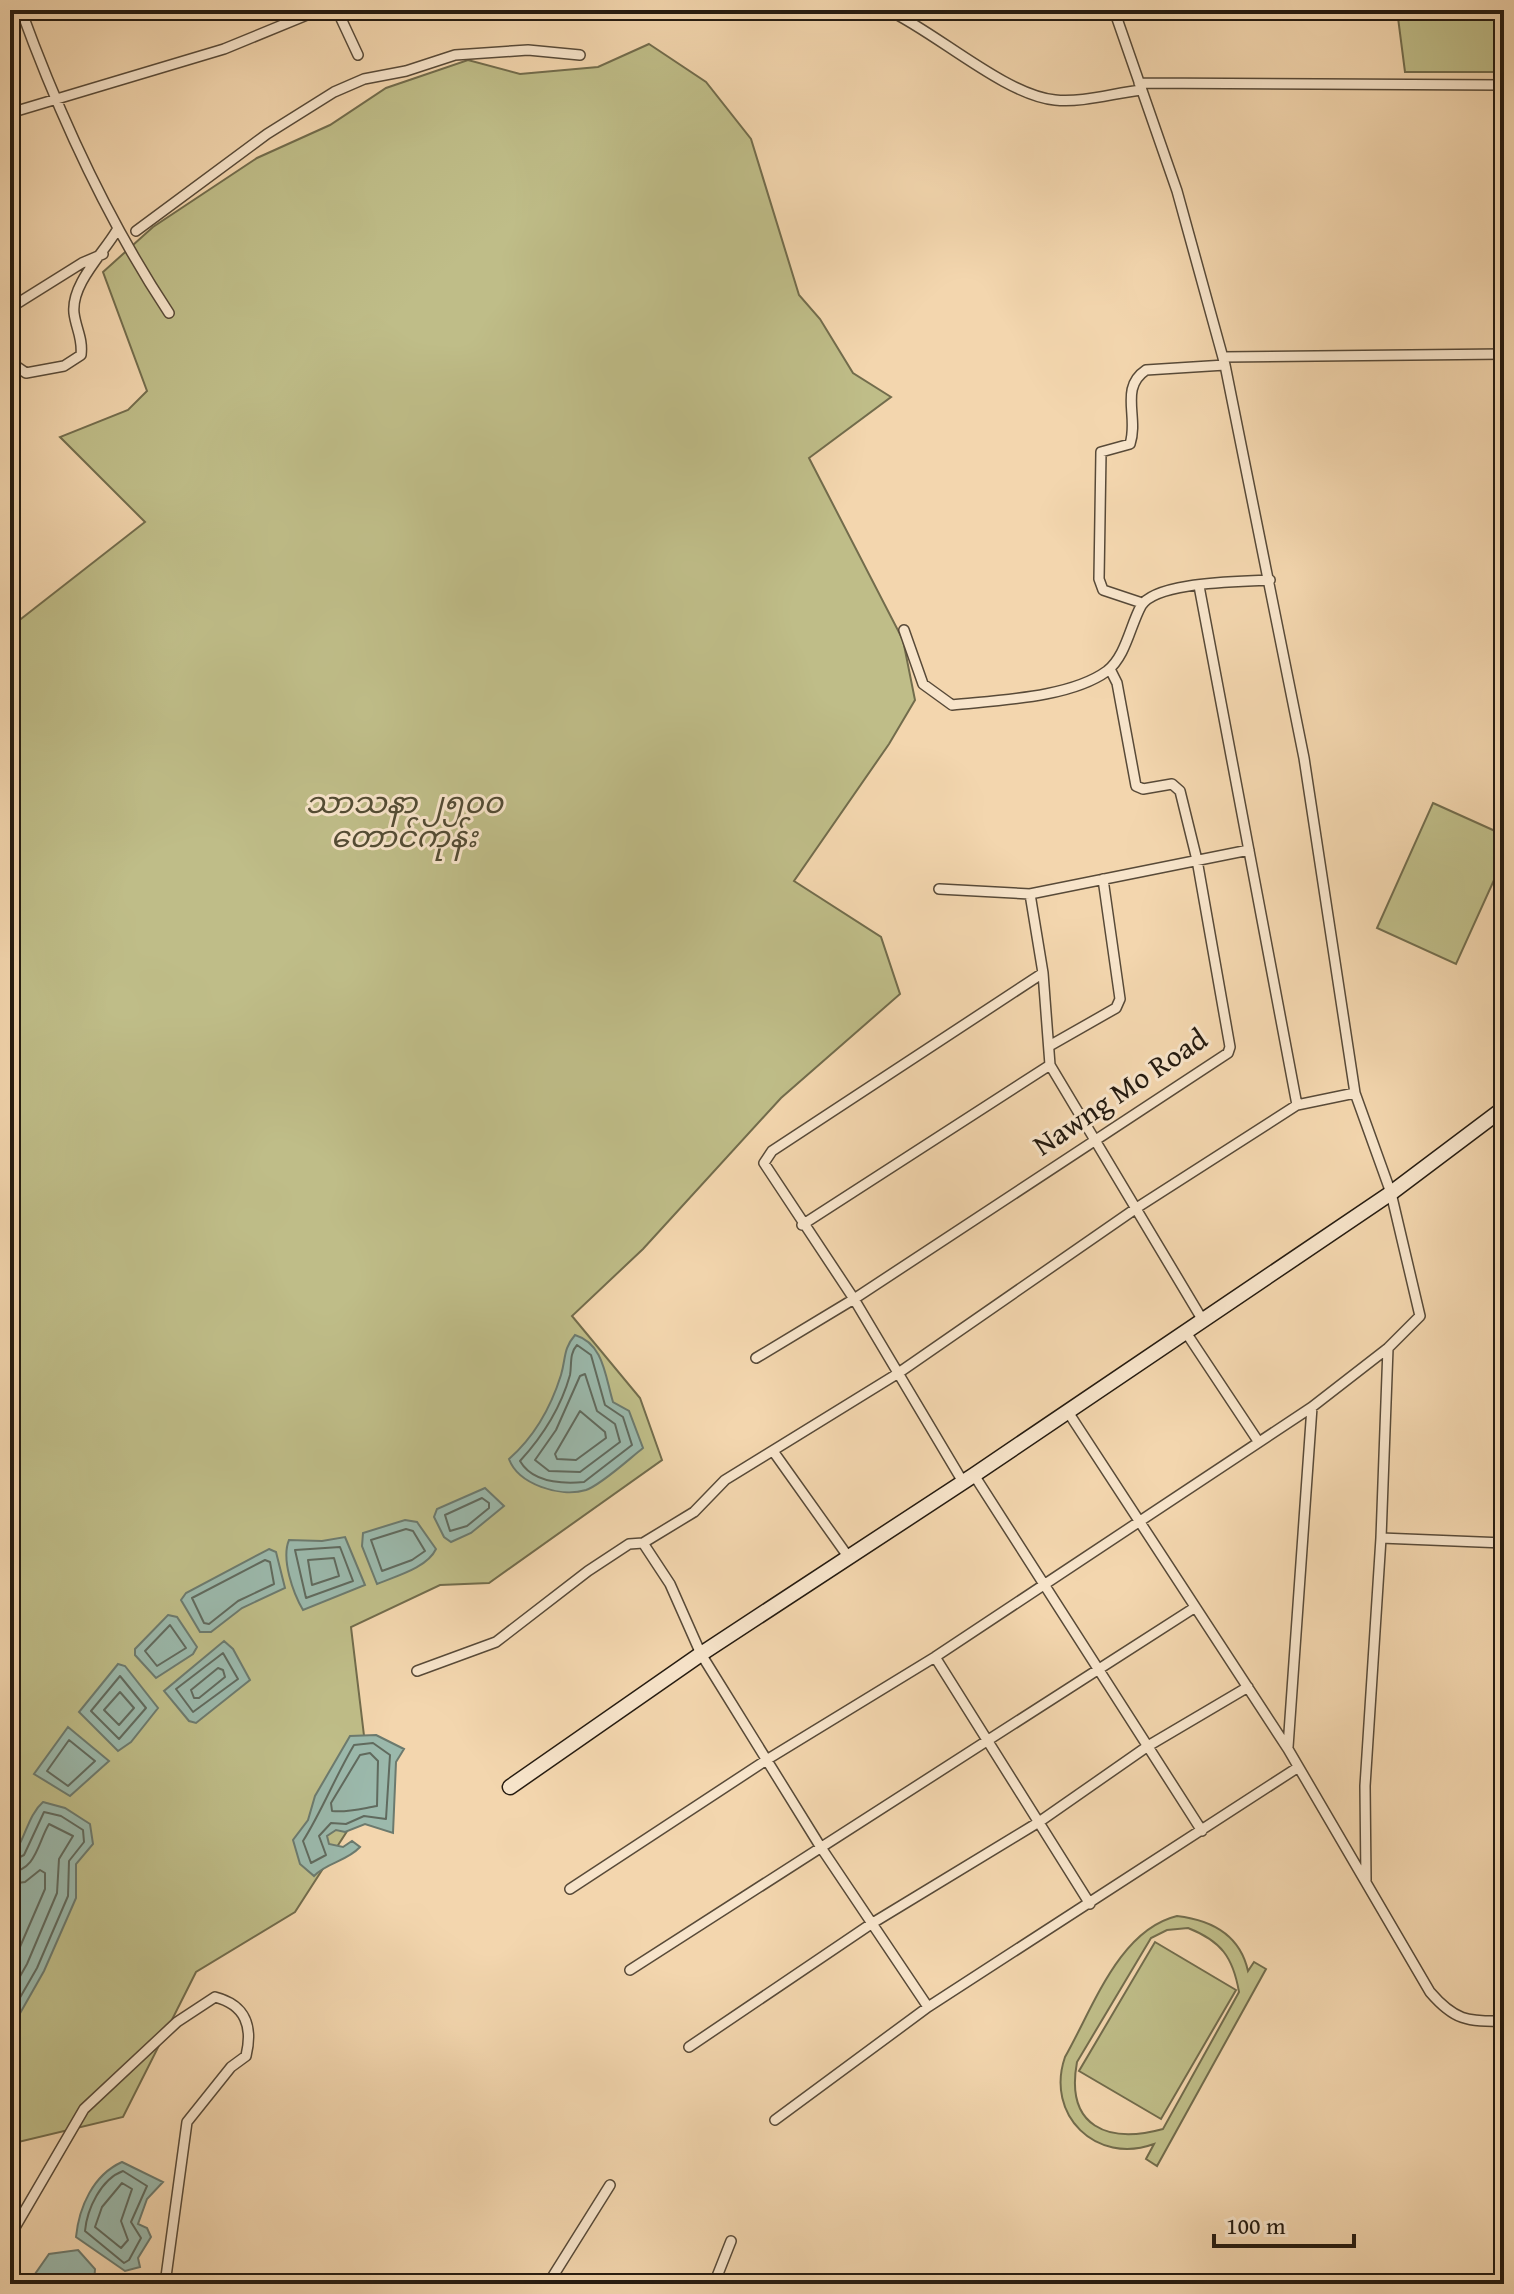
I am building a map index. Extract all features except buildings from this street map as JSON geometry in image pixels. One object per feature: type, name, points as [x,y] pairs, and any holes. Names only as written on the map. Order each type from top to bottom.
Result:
[{"type":"street","points":[[21,10],[55,97],[117,230],[169,313]]},
{"type":"street","points":[[10,113],[55,97],[224,49],[319,10]]},
{"type":"street","points":[[337,10],[358,55]]},
{"type":"street","points":[[888,10],[912,21],[1027,94],[1058,101],[1140,87],[1504,85]]},
{"type":"street","points":[[570,1889],[768,1759],[935,1657],[1312,1407],[1388,1348],[1420,1316],[1391,1193],[1355,1093],[1304,758],[1224,361],[1177,191],[1114,10]]},
{"type":"street","points":[[136,231],[267,134],[334,92],[364,79],[406,71],[443,58],[480,53],[528,50],[580,55]]},
{"type":"street","points":[[10,362],[26,373],[64,366],[81,355],[83,340],[74,312],[76,292],[117,230]]},
{"type":"street","points":[[10,308],[82,263],[103,254]]},
{"type":"street","points":[[1142,603],[1103,590],[1099,579],[1101,452],[1130,444],[1134,435],[1130,388],[1136,377],[1146,370],[1224,361],[1504,354]]},
{"type":"street","points":[[904,630],[923,684],[952,705],[1027,696],[1086,683],[1110,669],[1142,603],[1168,588],[1270,580]]},
{"type":"street","points":[[1199,586],[1297,1105]]},
{"type":"street","name":"Nawng Mo Road","points":[[756,1358],[854,1299],[1092,1139],[1222,1057],[1230,1047],[1197,860],[1176,787],[1143,789],[1132,778],[1129,740],[1110,669]]},
{"type":"street","points":[[939,889],[1030,894],[1249,850]]},
{"type":"street","points":[[1051,1045],[1116,1008],[1120,999],[1103,879]]},
{"type":"street","points":[[1030,894],[1043,973],[1051,1045],[1050,1065],[1092,1139],[1138,1207],[1202,1319]]},
{"type":"street","points":[[1043,973],[772,1151],[764,1163],[802,1225],[854,1299],[897,1374],[1043,1584],[1202,1831]]},
{"type":"street","points":[[802,1225],[1050,1065]]},
{"type":"street","points":[[417,1671],[496,1642],[588,1571],[629,1544],[643,1543],[694,1512],[725,1480],[897,1374],[1138,1207],[1297,1105],[1355,1093]]},
{"type":"street","points":[[510,1787],[847,1555],[969,1479],[1391,1193],[1504,1108]]},
{"type":"street","points":[[1185,1331],[1258,1441]]},
{"type":"street","points":[[1366,1880],[1365,1786],[1381,1538],[1388,1348]]},
{"type":"street","points":[[1288,1749],[1312,1407]]},
{"type":"street","points":[[1068,1412],[1288,1749],[1430,1992],[1446,2011],[1465,2020],[1504,2021]]},
{"type":"street","points":[[773,1451],[847,1555]]},
{"type":"street","points":[[1381,1538],[1504,1543]]},
{"type":"street","points":[[643,1543],[670,1584],[701,1654],[820,1846],[928,2007]]},
{"type":"street","points":[[630,1970],[820,1846],[987,1744],[1194,1608]]},
{"type":"street","points":[[935,1657],[1090,1904]]},
{"type":"street","points":[[689,2047],[871,1924],[1039,1822],[1148,1746],[1248,1687]]},
{"type":"street","points":[[775,2120],[928,2007],[1297,1768]]},
{"type":"street","points":[[10,2236],[84,2109],[177,2022],[215,1997],[227,2000],[240,2010],[251,2036],[246,2056],[231,2067],[187,2122],[165,2284]]},
{"type":"street","points":[[548,2284],[610,2185]]},
{"type":"street","points":[[714,2284],[731,2241]]},
{"type":"green space","points":[[1397,10],[1504,10],[1504,72],[1405,72]]},
{"type":"green space","name":"သာသနာ ၂၅၀၀ တောင်ကုန်း","points":[[649,44],[706,82],[751,139],[799,295],[820,319],[853,373],[891,397],[809,458],[903,640],[915,700],[889,744],[794,881],[881,937],[900,994],[781,1098],[643,1249],[572,1316],[640,1398],[662,1460],[489,1583],[440,1585],[351,1627],[371,1794],[295,1912],[196,1972],[123,2117],[10,2144],[10,622],[17,622],[145,522],[60,437],[128,410],[147,391],[103,272],[153,227],[257,158],[330,125],[386,88],[468,60],[520,74],[598,67]]},
{"type":"green space","points":[[1433,803],[1504,835],[1504,858],[1456,964],[1377,928]]},
{"type":"green space","points":[[1177,1916],[1201,1921],[1231,1939],[1244,1958],[1248,1971],[1254,1962],[1266,1969],[1157,2166],[1146,2159],[1154,2144],[1133,2149],[1113,2147],[1095,2141],[1080,2130],[1069,2116],[1062,2098],[1061,2078],[1065,2057],[1110,1973],[1139,1937],[1157,1924]],"holes":[[[1188,1928],[1224,1952],[1233,1969],[1239,1992],[1163,2129],[1125,2134],[1108,2132],[1095,2126],[1084,2116],[1078,2102],[1075,2084],[1077,2062],[1151,1938],[1167,1930]]]},
{"type":"green space","points":[[1155,1942],[1236,1990],[1161,2119],[1079,2071]]},
{"type":"water","points":[[575,1335],[585,1339],[598,1353],[613,1402],[629,1411],[643,1448],[592,1487],[564,1492],[530,1482],[521,1476],[509,1459],[534,1431],[547,1410],[567,1349]]},
{"type":"water","points":[[485,1488],[504,1506],[471,1533],[451,1542],[444,1537],[434,1517],[437,1509]]},
{"type":"water","points":[[405,1520],[417,1522],[436,1549],[418,1566],[377,1584],[362,1546],[363,1533]]},
{"type":"water","points":[[345,1537],[365,1585],[303,1610],[287,1566],[289,1540],[322,1541]]},
{"type":"water","points":[[269,1549],[276,1552],[285,1588],[242,1608],[211,1632],[200,1632],[181,1600],[186,1593]]},
{"type":"water","points":[[168,1615],[177,1617],[197,1647],[193,1654],[156,1678],[135,1655],[135,1649]]},
{"type":"water","points":[[224,1641],[233,1649],[250,1680],[196,1723],[189,1721],[164,1691]]},
{"type":"water","points":[[118,1664],[125,1666],[158,1708],[131,1742],[118,1751],[79,1712]]},
{"type":"water","points":[[68,1727],[109,1761],[70,1796],[34,1774]]},
{"type":"water","points":[[376,1735],[404,1749],[396,1762],[393,1833],[365,1824],[345,1832],[336,1830],[327,1836],[329,1844],[343,1847],[352,1841],[360,1847],[314,1876],[300,1864],[293,1840],[308,1820],[315,1796],[350,1736]]},
{"type":"water","points":[[43,1802],[65,1808],[90,1824],[93,1844],[76,1864],[76,1898],[44,1971],[10,2031],[10,1857]]},
{"type":"water","points":[[122,2162],[163,2182],[147,2199],[138,2224],[147,2228],[151,2237],[138,2258],[140,2267],[125,2271],[76,2237],[80,2214],[89,2193],[103,2175]]},
{"type":"water","points":[[78,2250],[95,2269],[94,2284],[28,2284],[49,2254]]}]
